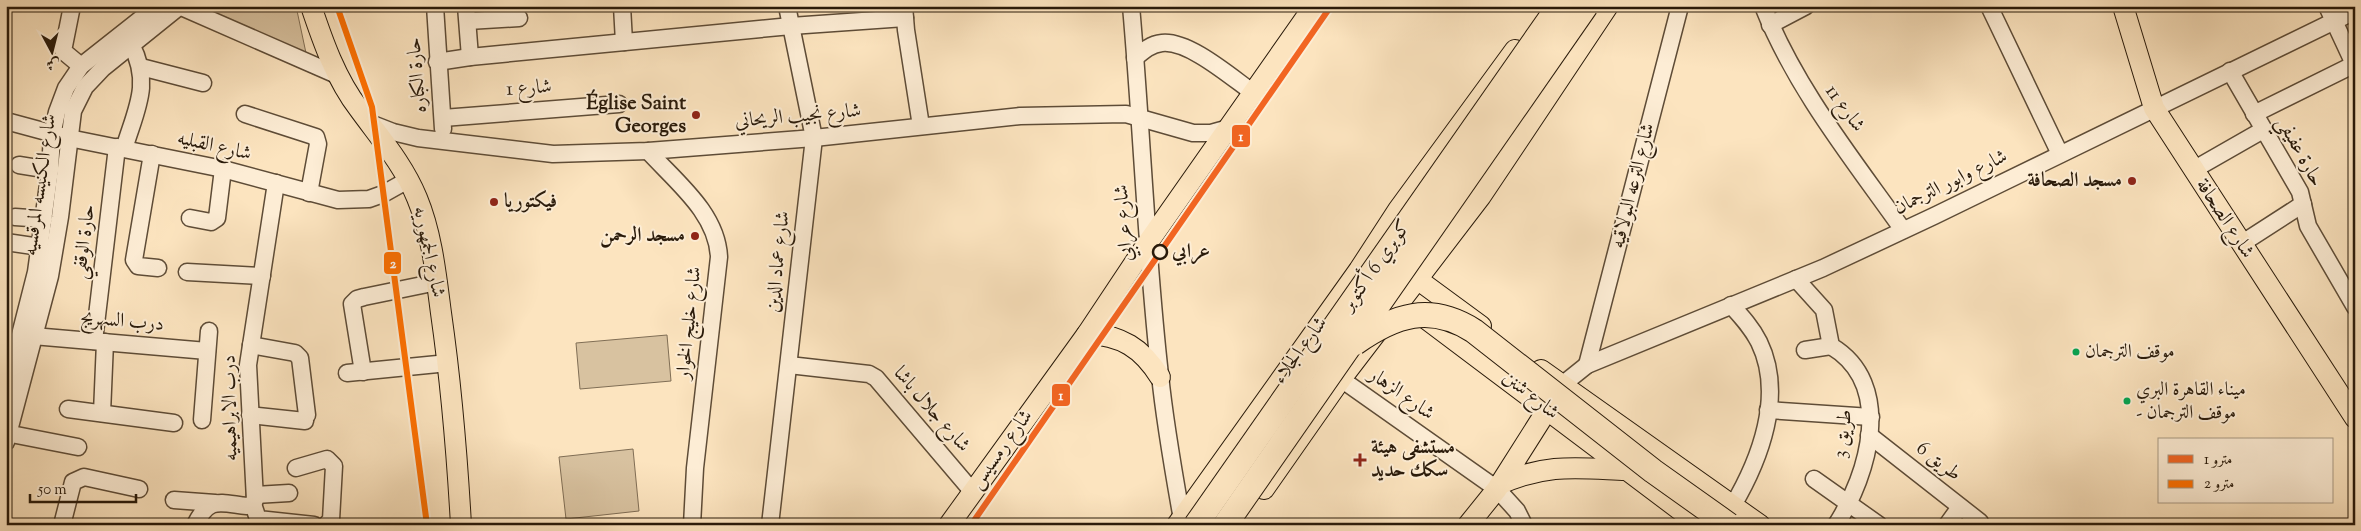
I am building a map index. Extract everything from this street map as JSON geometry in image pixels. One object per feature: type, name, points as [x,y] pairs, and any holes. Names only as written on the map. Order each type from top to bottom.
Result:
[{"type":"highway","name":"كوبري 6 أكتوبر","points":[[1184,523],[1558,6]]},
{"type":"highway","name":"كوبري 6 أكتوبر","points":[[1225,525],[1586,6]]},
{"type":"highway","points":[[1346,350],[1364,336],[1398,319],[1418,315],[1436,315],[1456,320],[1474,331],[1653,471],[1731,516]]},
{"type":"main road","name":"شارع الجمهوريه","points":[[311,6],[328,53],[339,76],[358,108],[397,160],[408,180],[424,219],[437,282],[448,363],[461,525]]},
{"type":"main road","name":"شارع رمسيس","points":[[949,525],[1087,334],[1314,6]]},
{"type":"main road","name":"شارع الجلاء","points":[[1184,523],[1359,270],[1398,210],[1546,6]]},
{"type":"main road","points":[[1239,525],[1341,379],[1481,196],[1608,6]]},
{"type":"main road","name":"شارع الصحافة","points":[[2123,6],[2154,108],[2355,418]]},
{"type":"main road","name":"شارع شنن","points":[[1359,270],[1462,343],[1700,525]]},
{"type":"main road","name":"شارع شنن","points":[[1416,279],[1562,385],[1731,516],[1760,525]]},
{"type":"main road","points":[[1087,334],[1105,335],[1122,340],[1144,355],[1160,377]]},
{"type":"main road","points":[[1468,525],[1498,486],[1548,410],[1562,385]]},
{"type":"main road","points":[[1498,486],[1532,472],[1559,468],[1588,467],[1626,470]]},
{"type":"street","points":[[72,6],[63,50],[81,66]]},
{"type":"street","name":"شارع الكنيسه المرقسيه","points":[[7,436],[13,381],[40,247],[50,170],[52,135],[57,112],[66,88],[81,66],[157,6]]},
{"type":"street","points":[[180,6],[339,76]]},
{"type":"street","name":"شارع الكنيسه المرقسيه","points":[[13,381],[33,336],[53,257],[72,110],[85,87],[131,44],[180,6]]},
{"type":"street","name":"حارة الكباره","points":[[435,6],[437,62],[444,141]]},
{"type":"street","points":[[622,6],[624,42]]},
{"type":"street","name":"شارع عماد الدين","points":[[770,525],[814,138],[788,6]]},
{"type":"street","name":"شارع عرابي","points":[[1131,6],[1148,244],[1160,377],[1184,523]]},
{"type":"street","name":"شارع الترعه البولاقيه","points":[[1587,365],[1680,6]]},
{"type":"street","name":"شارع 11","points":[[1763,6],[1770,25],[1802,86],[1903,230]]},
{"type":"street","points":[[1770,25],[1806,6]]},
{"type":"street","points":[[1989,6],[2060,154]]},
{"type":"street","name":"شارع وابور الترجمان","points":[[1562,385],[1587,365],[1796,279],[1903,230],[2230,71],[2331,13],[2355,11]]},
{"type":"street","points":[[437,62],[470,56],[792,26],[905,12],[921,126]]},
{"type":"street","points":[[2254,114],[2355,64],[2331,13]]},
{"type":"street","points":[[470,56],[467,14],[519,18]]},
{"type":"street","points":[[1135,58],[1147,48],[1162,43],[1178,44],[1192,51],[1254,94]]},
{"type":"street","points":[[131,44],[141,67],[204,83]]},
{"type":"street","name":"حارة الوقفي","points":[[102,413],[100,342],[121,148],[142,90],[141,67]]},
{"type":"street","name":"حارة عفيفي","points":[[2230,71],[2300,192],[2312,234],[2355,307]]},
{"type":"street","name":"شارع 1","points":[[443,118],[619,104]]},
{"type":"street","points":[[245,114],[316,137],[318,144],[309,193]]},
{"type":"street","name":"شارع نجيب الريحاني","points":[[370,123],[406,136],[553,154],[648,151],[814,138],[1020,116],[1126,114],[1140,116],[1175,129],[1193,133],[1211,133],[1229,128]]},
{"type":"street","name":"شارع القبليه","points":[[6,121],[52,135],[223,169],[338,200],[369,199],[390,191],[408,180]]},
{"type":"street","points":[[2193,170],[2263,130]]},
{"type":"street","name":"شارع خليج الخوار","points":[[648,151],[709,220],[718,244],[719,257],[695,468],[692,525]]},
{"type":"street","points":[[152,154],[134,260],[138,266],[158,268]]},
{"type":"street","points":[[18,165],[50,170]]},
{"type":"street","points":[[190,218],[211,222],[217,218],[223,169]]},
{"type":"street","name":"درب الابراهيميه","points":[[256,511],[248,365],[276,184]]},
{"type":"street","points":[[2241,244],[2303,204]]},
{"type":"street","points":[[15,217],[44,219]]},
{"type":"street","points":[[6,242],[40,247]]},
{"type":"street","points":[[187,272],[262,276]]},
{"type":"street","points":[[1796,279],[1824,310],[1831,346],[1805,350]]},
{"type":"street","points":[[363,372],[352,304],[357,299],[364,297],[437,282]]},
{"type":"street","points":[[1731,305],[1747,322],[1762,349],[1767,364],[1770,387],[1768,410],[1757,458],[1731,516]]},
{"type":"street","points":[[202,420],[209,331]]},
{"type":"street","name":"درب السهريج","points":[[33,336],[207,351]]},
{"type":"street","points":[[250,415],[306,418],[300,358],[295,353],[251,345]]},
{"type":"street","name":"طريق 3","points":[[1831,346],[1849,361],[1861,377],[1869,398],[1871,417],[1864,462],[1848,503],[1836,525]]},
{"type":"street","points":[[347,373],[448,363]]},
{"type":"street","name":"شارع جلال باشا","points":[[789,365],[869,374],[876,378],[972,491]]},
{"type":"street","name":"شارع الزهار","points":[[1341,379],[1498,486],[1524,525]]},
{"type":"street","points":[[68,409],[174,423]]},
{"type":"street","points":[[1768,410],[1871,417]]},
{"type":"street","name":"طريق 6","points":[[1869,435],[1980,522]]},
{"type":"street","points":[[7,436],[78,447]]},
{"type":"street","points":[[296,468],[327,459],[334,466],[330,520],[326,525]]},
{"type":"street","points":[[66,524],[73,482],[79,478],[139,489]]},
{"type":"street","points":[[1814,479],[1879,525]]},
{"type":"street","points":[[256,511],[288,493]]},
{"type":"street","points":[[174,500],[247,506],[282,523],[314,525]]},
{"type":"street","points":[[195,525],[204,508],[215,503]]},
{"type":"street","points":[[1947,525],[1960,507]]},
{"type":"shaded area","points":[[194,6],[296,6],[306,53]]},
{"type":"shaded area","points":[[667,335],[671,381],[580,389],[576,343]]},
{"type":"shaded area","points":[[633,449],[639,511],[566,519],[559,457]]},
{"type":"metro line","name":"2","points":[[337,6],[372,107],[427,525]]},
{"type":"metro line","name":"1","points":[[971,525],[1331,6]]},
{"type":"place","name":"Église Saint Georges","points":[[696,115]]},
{"type":"place","name":"مسجد الصحافة","points":[[2132,181]]},
{"type":"place","name":"فيكتوريا","points":[[494,202]]},
{"type":"place","name":"مسجد الرحمن","points":[[695,236]]},
{"type":"place","name":"عرابي","points":[[1160,252]]},
{"type":"place","name":"موقف الترجمان","points":[[2076,352]]},
{"type":"place","name":"ميناء القاهرة البري - موقف الترجمان","points":[[2127,401]]},
{"type":"place","name":"مستشفى هيئة سكك حديد","points":[[1360,460]]}]
